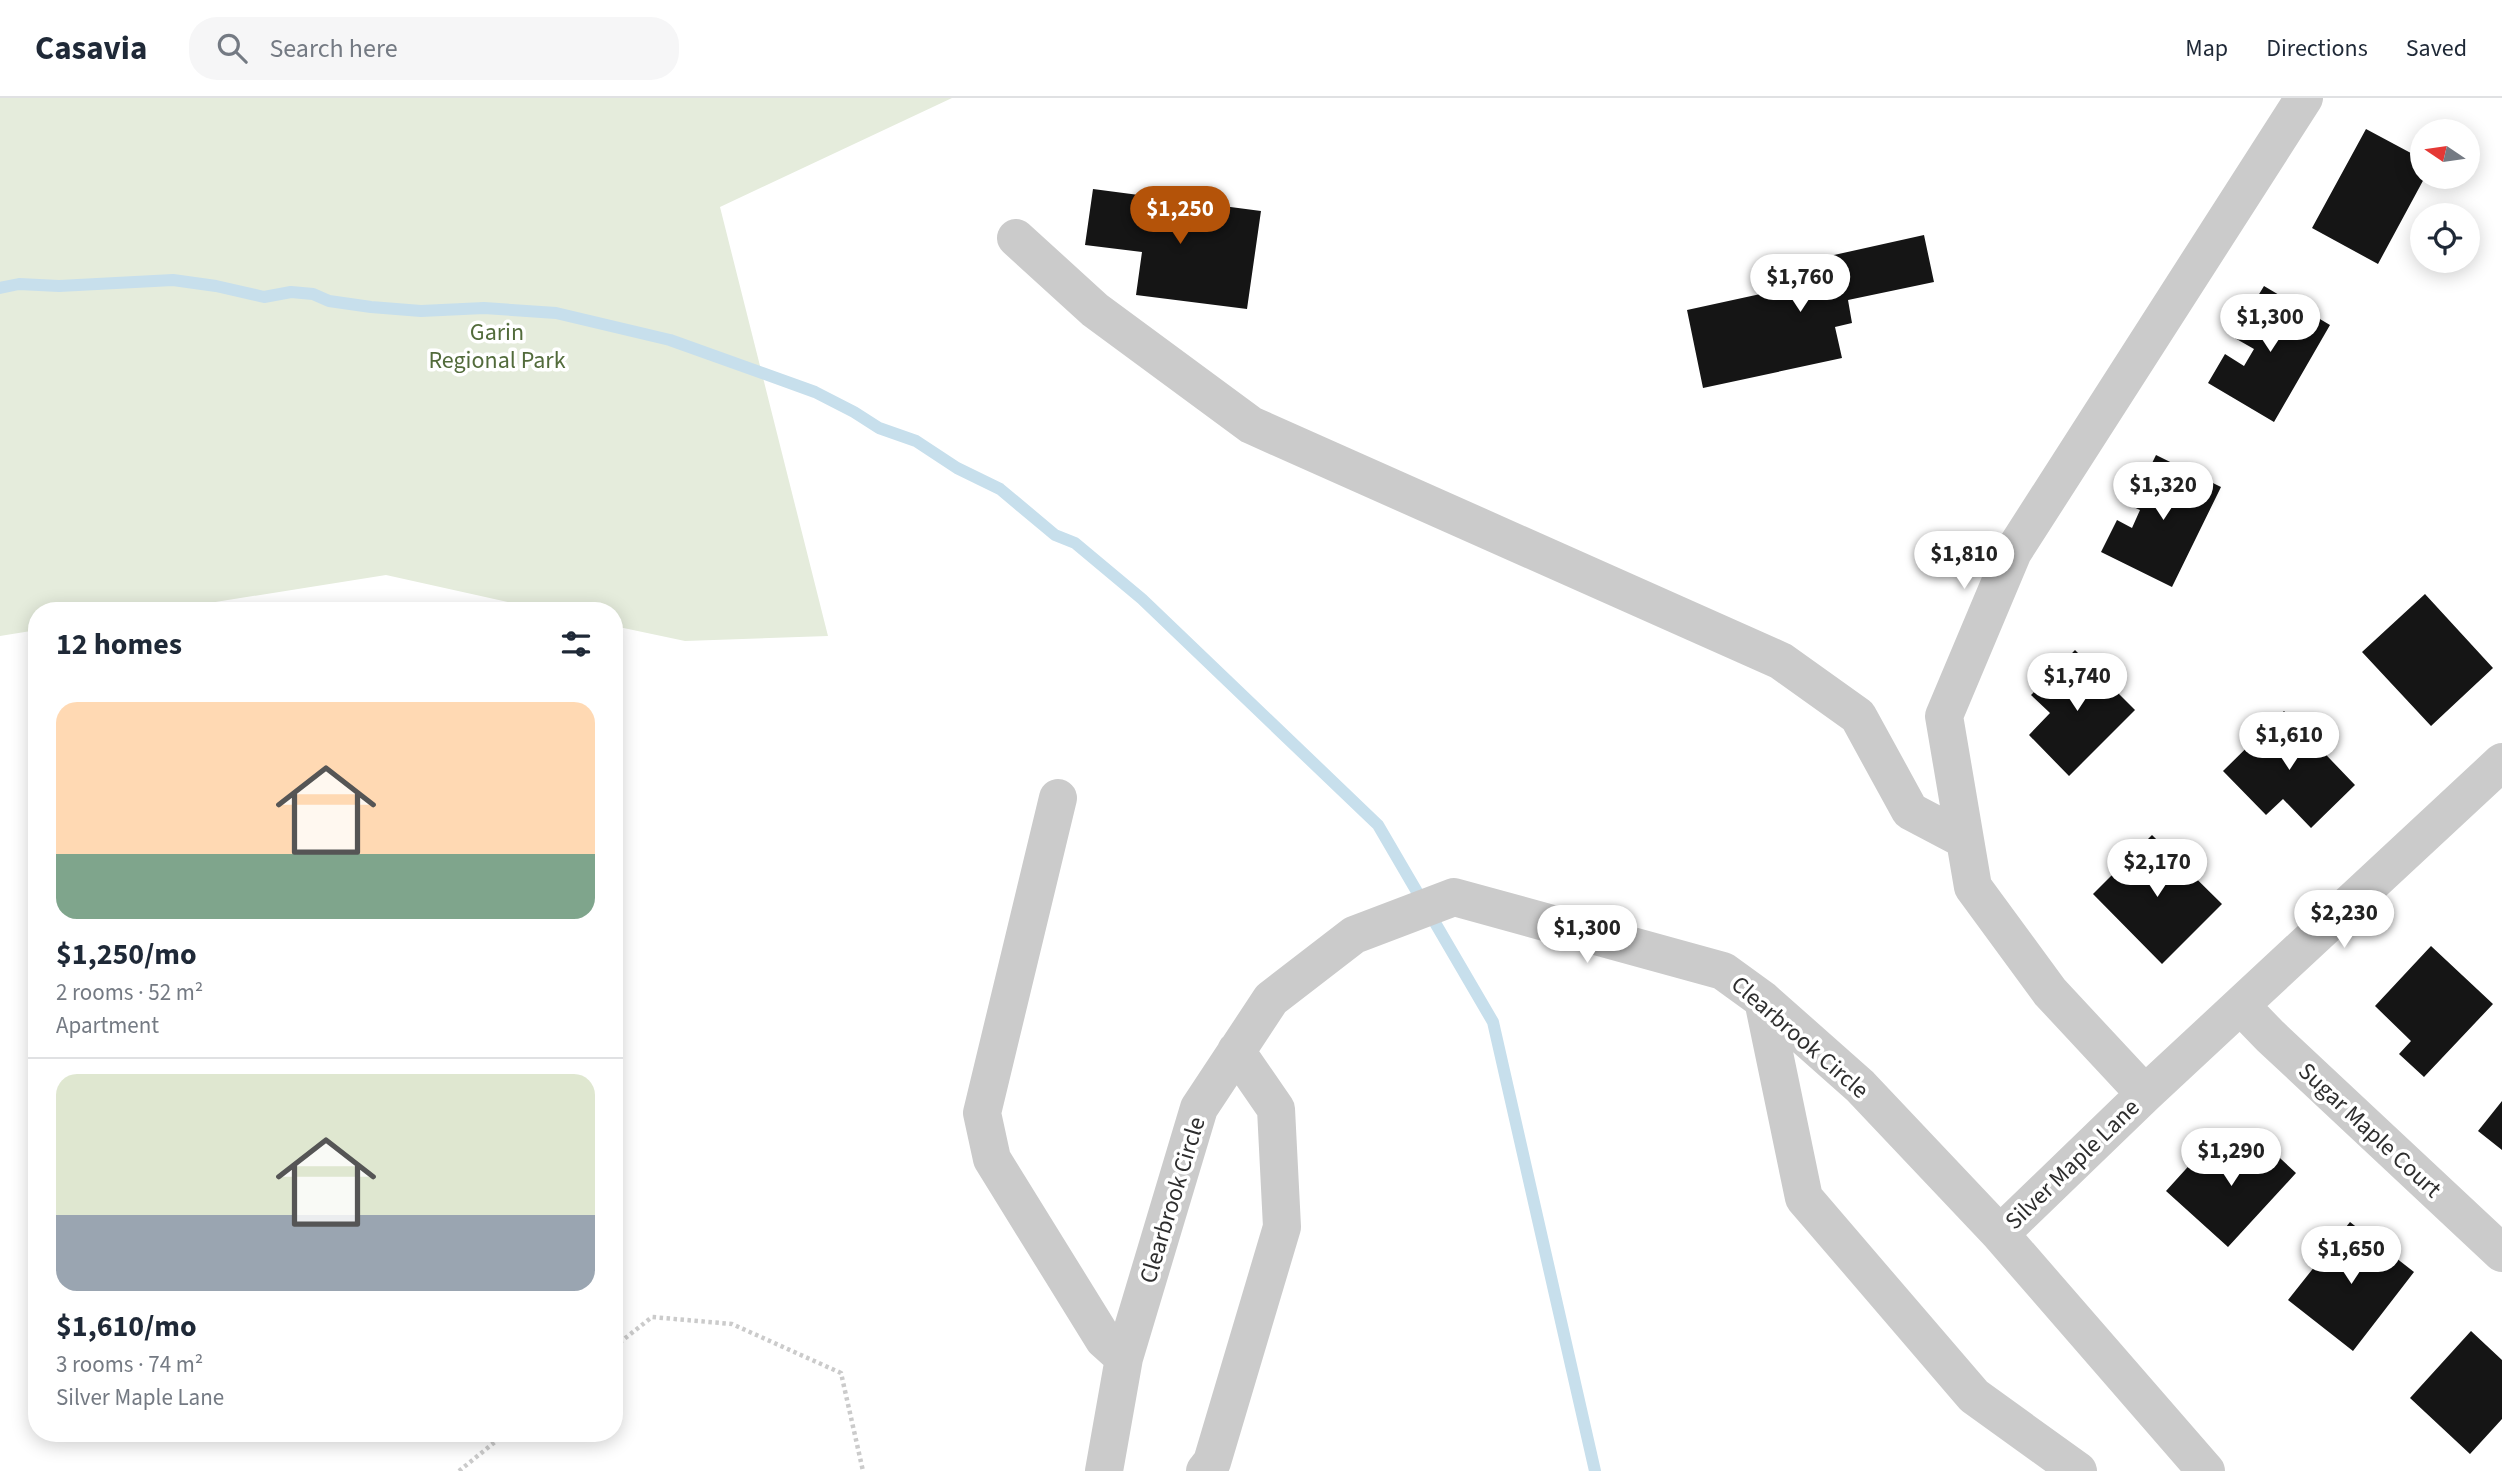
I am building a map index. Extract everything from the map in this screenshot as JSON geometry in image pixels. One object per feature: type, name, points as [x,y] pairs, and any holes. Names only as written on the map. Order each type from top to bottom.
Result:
[{"type":"street","name":"Silver Maple Lane","points":[[2145,1094],[2050,992],[1973,887],[1944,716],[2013,552],[2304,98]]},
{"type":"street","points":[[1016,238],[1095,310],[1251,425],[1781,661],[1858,716],[1910,811],[1965,841]]},
{"type":"street","name":"Silver Maple Lane","points":[[2000,1234],[2145,1094],[2502,762]]},
{"type":"street","points":[[1058,798],[982,1113],[992,1159],[1104,1340],[1125,1358]]},
{"type":"street","name":"Clearbrook Circle","points":[[1104,1471],[1125,1358],[1199,1108],[1271,999],[1353,935],[1454,897],[1723,971],[1763,1000],[1860,1086],[2000,1234],[2202,1470]]},
{"type":"street","points":[[1763,1000],[1804,1198],[1974,1396],[2078,1471]]},
{"type":"street","name":"Sugar Maple Court","points":[[2241,1006],[2502,1253]]},
{"type":"street","points":[[1205,1471],[1212,1462],[1282,1227],[1276,1109],[1237,1051]]},
{"type":"path","points":[[623,1340],[652,1317],[732,1324],[841,1373],[863,1471]]},
{"type":"path","points":[[460,1471],[495,1442]]},
{"type":"green space","name":"Garin Regional Park","points":[[0,98],[952,98],[720,207],[828,636],[685,641],[623,628],[623,602],[508,602],[386,575],[216,602],[28,602],[28,631],[0,636]]},
{"type":"building","points":[[2366,129],[2410,153],[2410,189],[2419,189],[2378,264],[2312,228]]},
{"type":"building","points":[[1093,189],[1261,211],[1247,309],[1136,295],[1142,252],[1085,245]]},
{"type":"building","points":[[1924,235],[1934,282],[1848,300],[1852,323],[1835,327],[1842,358],[1703,388],[1687,310],[1821,281],[1816,259]]},
{"type":"building","points":[[2264,286],[2330,325],[2274,422],[2208,383],[2225,354],[2244,366],[2254,349],[2233,337]]},
{"type":"building","points":[[2156,455],[2221,487],[2172,587],[2101,552],[2117,520],[2132,528],[2140,510],[2131,506]]},
{"type":"building","points":[[2425,594],[2493,668],[2431,726],[2362,652]]},
{"type":"building","points":[[2075,650],[2135,710],[2069,776],[2029,735],[2050,713],[2031,695]]},
{"type":"building","points":[[2284,711],[2355,785],[2311,828],[2283,799],[2266,815],[2223,771]]},
{"type":"building","points":[[2152,835],[2222,904],[2162,964],[2093,894]]},
{"type":"building","points":[[2431,946],[2493,1004],[2424,1077],[2399,1054],[2411,1041],[2375,1006]]},
{"type":"building","points":[[2502,1101],[2502,1150],[2478,1131]]},
{"type":"building","points":[[2253,1133],[2296,1173],[2228,1247],[2166,1191],[2204,1149],[2223,1166]]},
{"type":"building","points":[[2350,1222],[2414,1272],[2353,1351],[2288,1300]]},
{"type":"building","points":[[2471,1331],[2502,1360],[2502,1419],[2470,1454],[2410,1398]]},
{"type":"waterway","points":[[0,288],[19,284],[59,286],[173,280],[264,297],[291,292],[313,294],[329,301],[371,307],[421,311],[484,308],[556,313],[670,340],[815,392],[879,428],[916,441],[957,468],[1000,489],[1055,535],[1075,543],[1142,599],[1378,825],[1493,1022],[1595,1471]]}]
